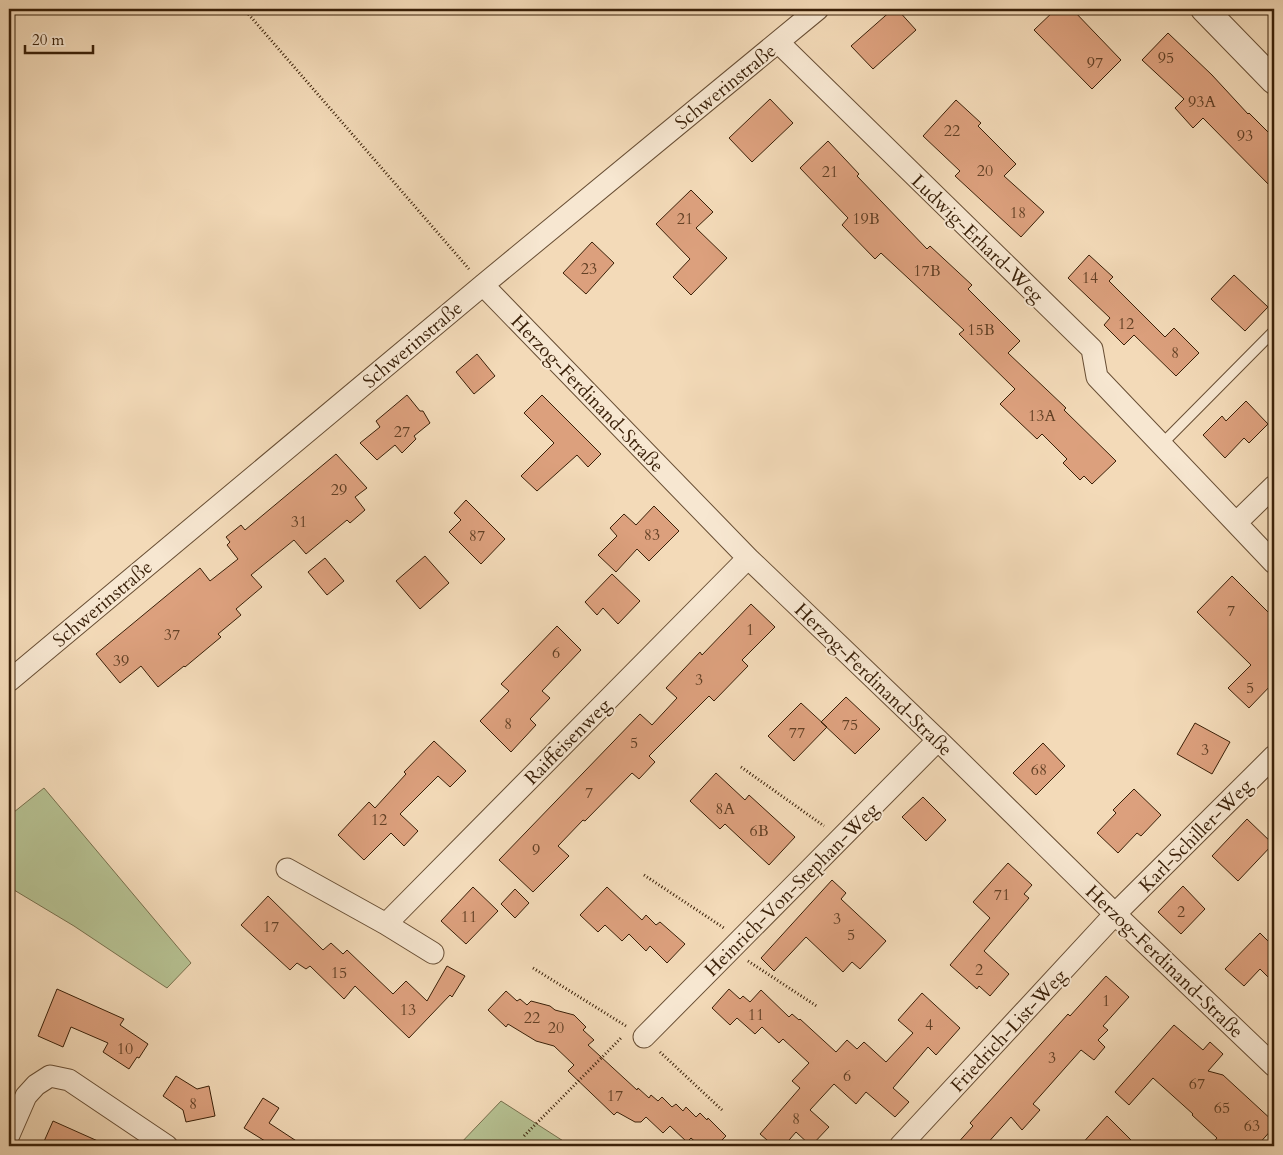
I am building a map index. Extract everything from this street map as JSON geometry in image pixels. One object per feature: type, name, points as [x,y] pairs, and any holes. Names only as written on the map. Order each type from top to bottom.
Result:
[{"type":"street","name":"Schwerinstraße","points":[[9,681],[482,285],[818,9]]},
{"type":"street","points":[[1204,9],[1274,81]]},
{"type":"street","name":"Ludwig-Erhard-Weg","points":[[778,42],[1092,349],[1097,377],[1274,563]]},
{"type":"street","name":"Herzog-Ferdinand-Straße","points":[[482,285],[748,558],[1274,1066]]},
{"type":"street","points":[[1236,523],[1274,486]]},
{"type":"street","name":"Raiffeisenweg","points":[[386,924],[748,558]]},
{"type":"street","name":"Heinrich-Von-Stephan-Weg","points":[[634,1036],[736,944],[938,740]]},
{"type":"street","name":"Karl-Schiller-Weg","points":[[1115,914],[1274,756]]},
{"type":"street","points":[[287,869],[434,953]]},
{"type":"street","name":"Friedrich-List-Weg","points":[[900,1146],[1115,914]]},
{"type":"street","points":[[9,1135],[26,1096],[36,1085],[50,1076],[69,1080],[167,1146]]},
{"type":"lane","points":[[1162,444],[1274,331]]},
{"type":"path","points":[[244,9],[482,285]]},
{"type":"path","points":[[741,767],[841,838]]},
{"type":"path","points":[[644,876],[818,1007]]},
{"type":"path","points":[[524,1136],[634,1036]]},
{"type":"green space","points":[[44,788],[191,963],[167,988],[74,926],[9,887],[9,816]]},
{"type":"green space","points":[[501,1101],[571,1146],[458,1146]]},
{"type":"building","points":[[893,9],[897,9],[916,30],[873,69],[851,46]]},
{"type":"building","points":[[1056,9],[1072,9],[1121,60],[1092,89],[1034,30]]},
{"type":"building","points":[[1168,33],[1274,138],[1274,190],[1203,118],[1193,128],[1175,108],[1184,99],[1142,60]]},
{"type":"building","points":[[770,99],[793,123],[752,162],[729,138]]},
{"type":"building","points":[[956,100],[981,123],[978,126],[1016,164],[1004,176],[1044,212],[1021,237],[955,176],[960,171],[923,136]]},
{"type":"building","points":[[828,141],[859,174],[857,176],[927,249],[930,246],[972,285],[968,289],[1020,341],[1008,353],[1066,408],[1064,410],[1116,461],[1092,484],[1084,476],[1080,480],[1063,463],[1067,459],[1042,434],[1037,439],[1000,404],[1015,389],[959,334],[964,330],[881,253],[875,259],[842,225],[848,218],[800,168]]},
{"type":"building","points":[[691,190],[713,212],[696,228],[727,258],[691,295],[673,277],[690,259],[656,224]]},
{"type":"building","points":[[592,242],[614,263],[586,294],[563,273]]},
{"type":"building","points":[[1089,255],[1113,277],[1109,281],[1165,337],[1174,328],[1199,353],[1176,376],[1134,335],[1124,345],[1104,325],[1110,318],[1068,278]]},
{"type":"building","points":[[1234,275],[1268,307],[1245,331],[1211,299]]},
{"type":"building","points":[[477,354],[495,376],[474,394],[456,372]]},
{"type":"building","points":[[407,395],[420,411],[423,411],[430,423],[414,436],[416,439],[402,453],[395,445],[377,460],[360,443],[380,427],[376,421]]},
{"type":"building","points":[[542,395],[601,454],[588,467],[577,455],[537,491],[521,476],[554,443],[524,413]]},
{"type":"building","points":[[1246,401],[1268,424],[1249,443],[1244,438],[1225,458],[1203,435],[1222,416],[1226,421]]},
{"type":"building","points":[[336,454],[367,488],[355,497],[365,510],[350,523],[347,520],[306,554],[294,540],[251,575],[262,587],[236,609],[241,615],[218,634],[221,637],[158,687],[141,666],[120,683],[96,654],[200,568],[210,581],[238,559],[227,545],[230,542],[226,537],[241,525],[245,530]]},
{"type":"building","points":[[466,500],[505,539],[481,564],[449,532],[461,520],[454,513]]},
{"type":"building","points":[[654,506],[679,531],[649,561],[637,549],[616,572],[598,555],[617,536],[610,528],[624,514],[636,525]]},
{"type":"building","points":[[425,556],[449,583],[420,609],[396,581]]},
{"type":"building","points":[[325,558],[344,581],[327,595],[308,572]]},
{"type":"building","points":[[612,574],[640,601],[618,624],[603,608],[597,615],[585,602]]},
{"type":"building","points":[[1232,576],[1274,618],[1274,682],[1249,708],[1228,688],[1251,665],[1197,612]]},
{"type":"building","points":[[751,604],[775,627],[742,660],[748,666],[714,701],[709,696],[649,756],[655,762],[639,779],[632,773],[558,846],[569,856],[533,892],[499,860],[640,714],[652,725],[677,698],[666,688],[700,652],[702,655]]},
{"type":"building","points":[[557,626],[581,650],[542,691],[550,698],[530,719],[536,725],[511,752],[480,721],[509,691],[501,684]]},
{"type":"building","points":[[846,697],[880,729],[855,754],[821,722]]},
{"type":"building","points":[[801,703],[827,727],[794,761],[768,736]]},
{"type":"building","points":[[1195,723],[1230,742],[1212,774],[1177,754]]},
{"type":"building","points":[[434,741],[466,771],[450,787],[438,776],[400,814],[418,831],[404,846],[391,833],[364,860],[338,835],[369,802],[375,808],[406,774],[404,772]]},
{"type":"building","points":[[1043,743],[1065,766],[1036,795],[1013,773]]},
{"type":"building","points":[[716,773],[745,800],[749,795],[795,837],[769,865],[725,824],[720,829],[690,801]]},
{"type":"building","points":[[1134,789],[1161,815],[1141,836],[1137,833],[1118,853],[1097,833],[1116,813],[1113,810]]},
{"type":"building","points":[[923,797],[946,820],[926,841],[902,817]]},
{"type":"building","points":[[1247,819],[1273,844],[1238,881],[1212,856]]},
{"type":"building","points":[[1008,863],[1032,885],[1024,894],[1029,898],[984,951],[1009,974],[990,996],[979,986],[977,989],[950,965],[990,918],[973,902]]},
{"type":"building","points":[[832,880],[846,893],[841,899],[886,941],[860,969],[852,962],[843,972],[806,937],[774,971],[761,958]]},
{"type":"building","points":[[1183,886],[1205,909],[1181,934],[1158,912]]},
{"type":"building","points":[[473,887],[498,911],[466,944],[441,921]]},
{"type":"building","points":[[607,887],[642,920],[646,915],[656,925],[660,922],[685,944],[667,963],[650,946],[646,951],[629,934],[622,941],[605,925],[598,932],[580,915]]},
{"type":"building","points":[[515,889],[529,903],[515,918],[501,904]]},
{"type":"building","points":[[268,896],[323,950],[331,943],[343,954],[347,950],[393,994],[406,981],[427,1001],[447,966],[465,976],[452,997],[450,995],[409,1038],[355,986],[344,999],[310,966],[306,969],[297,963],[290,970],[241,925]]},
{"type":"building","points":[[1260,933],[1274,947],[1274,983],[1260,969],[1244,986],[1225,969]]},
{"type":"building","points":[[1106,976],[1129,997],[1103,1026],[1108,1030],[1098,1040],[1105,1047],[1094,1060],[1081,1050],[1033,1104],[1040,1110],[1022,1130],[1011,1117],[985,1146],[955,1146],[973,1126],[970,1123],[1068,1014],[1070,1016]]},
{"type":"building","points":[[57,989],[124,1019],[120,1025],[148,1044],[129,1069],[103,1052],[108,1043],[71,1027],[63,1047],[38,1036]]},
{"type":"building","points":[[729,989],[740,999],[743,996],[750,1002],[761,990],[789,1017],[792,1014],[800,1019],[836,1052],[847,1040],[857,1049],[864,1042],[886,1062],[913,1033],[898,1020],[922,993],[960,1028],[936,1055],[928,1047],[893,1088],[909,1102],[895,1117],[866,1092],[856,1104],[834,1084],[810,1110],[829,1127],[811,1146],[796,1132],[784,1146],[774,1146],[760,1134],[800,1088],[792,1081],[809,1063],[783,1039],[779,1043],[762,1027],[755,1034],[737,1018],[730,1025],[712,1008]]},
{"type":"building","points":[[506,991],[517,1001],[520,999],[527,1005],[531,1001],[574,1015],[586,1027],[583,1030],[594,1040],[588,1045],[637,1090],[638,1088],[649,1098],[651,1095],[658,1101],[662,1097],[672,1107],[676,1104],[683,1111],[686,1107],[696,1117],[700,1113],[707,1120],[708,1118],[726,1136],[716,1146],[700,1146],[691,1138],[687,1142],[670,1126],[663,1133],[646,1117],[641,1122],[635,1122],[617,1112],[614,1115],[568,1071],[574,1065],[554,1046],[536,1041],[508,1024],[506,1027],[488,1010]]},
{"type":"building","points":[[1174,1025],[1203,1050],[1210,1042],[1223,1054],[1208,1071],[1223,1075],[1274,1122],[1274,1127],[1257,1146],[1210,1146],[1217,1138],[1153,1078],[1129,1105],[1115,1092]]},
{"type":"building","points":[[176,1076],[197,1089],[209,1086],[215,1116],[186,1122],[183,1110],[163,1096]]},
{"type":"building","points":[[263,1098],[279,1108],[269,1123],[304,1146],[273,1146],[244,1128]]},
{"type":"building","points":[[1107,1116],[1137,1146],[1080,1146]]},
{"type":"building","points":[[53,1121],[109,1146],[42,1146]]}]
